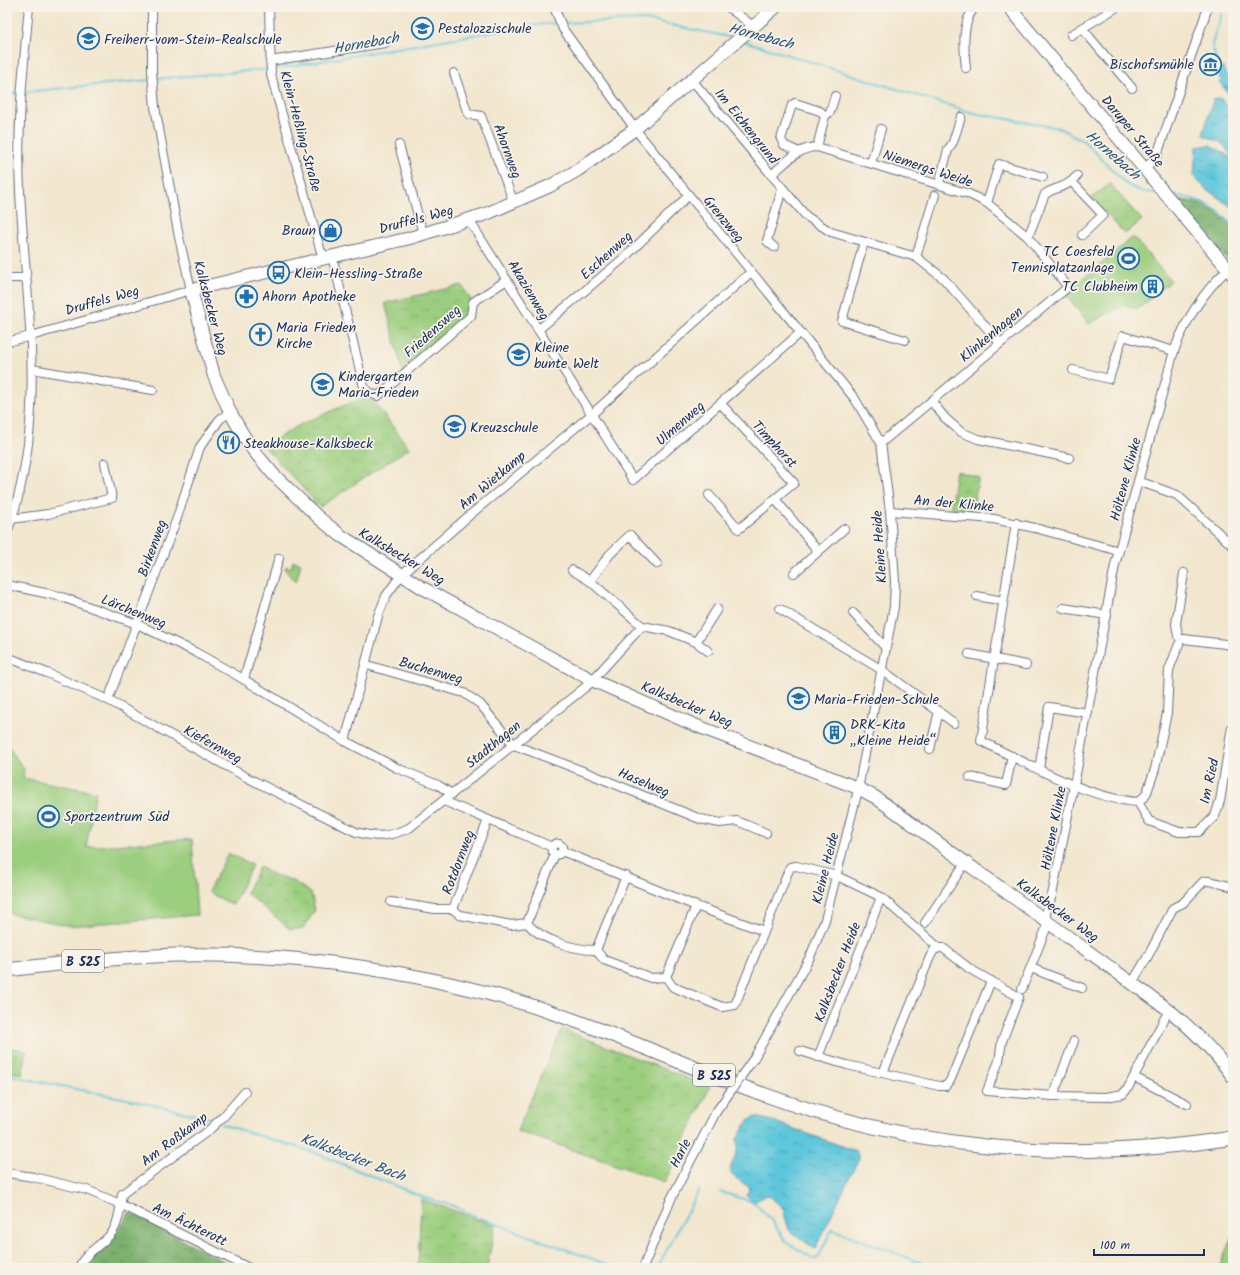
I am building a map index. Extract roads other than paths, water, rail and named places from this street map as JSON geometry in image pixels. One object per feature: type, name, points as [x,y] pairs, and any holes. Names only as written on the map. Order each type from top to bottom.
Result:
[{"type":"main road","name":"B 525","points":[[7,970],[92,960],[187,955],[280,958],[354,966],[424,978],[485,992],[548,1011],[750,1090],[833,1117],[916,1137],[1000,1149],[1047,1152],[1147,1149],[1233,1138]]},
{"type":"street","points":[[7,533],[28,452],[32,369],[20,189],[21,87],[29,7]]},
{"type":"street","name":"Kalksbecker Weg","points":[[152,7],[153,85],[169,189],[188,284],[191,290],[205,346],[214,376],[230,412],[254,450],[299,500],[340,536],[401,574],[592,680],[692,724],[858,788],[875,797],[1169,1010],[1204,1041],[1221,1060],[1233,1077]]},
{"type":"street","name":"Klein-Heßling-Straße","points":[[269,7],[271,75],[317,241],[321,252],[327,257]]},
{"type":"street","points":[[728,7],[749,30]]},
{"type":"street","name":"Druffels Weg","points":[[7,342],[191,290],[423,234],[469,220],[514,203],[578,170],[635,129],[776,7]]},
{"type":"street","points":[[966,68],[964,53],[966,29],[970,13],[975,7]]},
{"type":"street","name":"Daruper Straße","points":[[1008,7],[1231,272]]},
{"type":"street","points":[[1071,35],[1116,7]]},
{"type":"street","points":[[1145,169],[1157,155],[1208,7]]},
{"type":"street","name":"Grenzweg","points":[[555,11],[563,29],[635,129],[855,400],[881,443]]},
{"type":"street","points":[[1082,28],[1132,88]]},
{"type":"street","points":[[270,61],[385,43]]},
{"type":"street","name":"Ahornweg","points":[[454,73],[467,111],[469,114],[482,116],[514,203]]},
{"type":"street","name":"Im Eichengrund","points":[[692,80],[806,216],[831,232],[916,257],[944,279],[1000,344]]},
{"type":"street","points":[[771,176],[799,152],[810,147],[817,147],[825,116],[830,112],[835,96]]},
{"type":"street","points":[[799,152],[784,145],[781,140],[792,105],[795,103],[820,111],[825,116]]},
{"type":"street","points":[[939,184],[948,150],[953,142],[961,117]]},
{"type":"street","points":[[871,163],[881,130]]},
{"type":"street","points":[[399,145],[423,234]]},
{"type":"street","name":"Niemergs Weide","points":[[817,147],[939,184],[969,194],[987,203],[1028,237],[1068,287]]},
{"type":"street","points":[[987,203],[999,164],[1043,177]]},
{"type":"street","points":[[1028,237],[1044,194],[1063,188],[1074,179],[1103,215],[1082,235]]},
{"type":"street","points":[[774,247],[768,241],[782,189]]},
{"type":"street","points":[[916,257],[935,195]]},
{"type":"street","name":"Eschenweg","points":[[538,330],[625,257],[688,196]]},
{"type":"street","name":"Akazienweg","points":[[469,220],[592,414]]},
{"type":"street","points":[[864,242],[842,321],[904,340]]},
{"type":"street","name":"Friedensweg","points":[[327,257],[333,260],[364,387],[370,393],[378,396],[471,316],[473,302],[507,280]]},
{"type":"street","name":"Am Wietkamp","points":[[345,741],[378,616],[386,596],[401,574],[655,360],[750,272]]},
{"type":"street","name":"Höltene Klinke","points":[[1022,988],[1047,926],[1046,913],[1052,895],[1119,551],[1174,350],[1183,328],[1194,308],[1231,272]]},
{"type":"street","points":[[7,278],[25,278]]},
{"type":"street","name":"Klinkenhagen","points":[[881,443],[1068,287]]},
{"type":"street","name":"Ulmenweg","points":[[592,414],[633,480],[800,333]]},
{"type":"street","points":[[1073,370],[1109,379],[1123,336],[1174,350]]},
{"type":"street","points":[[32,369],[153,390]]},
{"type":"street","points":[[932,402],[945,418],[961,432],[978,439],[1069,458]]},
{"type":"street","name":"Timphorst","points":[[709,495],[739,529],[794,483],[721,404]]},
{"type":"street","name":"Birkenweg","points":[[108,700],[177,518],[200,446],[220,419],[230,412]]},
{"type":"street","name":"Kleine Heide","points":[[754,1058],[810,957],[825,920],[858,788],[894,607],[895,581],[890,511],[881,443]]},
{"type":"street","points":[[11,519],[48,514],[112,498],[105,463]]},
{"type":"street","points":[[1138,481],[1177,495],[1233,546]]},
{"type":"street","points":[[775,499],[818,551]]},
{"type":"street","name":"An der Klinke","points":[[890,511],[972,516],[1016,523],[1119,551]]},
{"type":"street","points":[[1016,523],[981,741],[1074,785],[1125,801],[1138,802],[1146,795],[1156,769],[1167,713],[1169,670],[1180,640],[1176,624],[1184,573]]},
{"type":"street","points":[[794,573],[844,529]]},
{"type":"street","points":[[590,581],[610,554],[630,535],[657,564]]},
{"type":"street","points":[[244,680],[279,558]]},
{"type":"street","points":[[572,570],[590,581],[642,626],[669,631],[696,642],[708,651]]},
{"type":"street","name":"Lärchenweg","points":[[7,585],[59,596],[137,624],[195,652],[345,741],[397,768],[438,785],[452,794]]},
{"type":"street","points":[[977,596],[1003,601]]},
{"type":"street","points":[[696,642],[717,608]]},
{"type":"street","points":[[1063,608],[1107,615]]},
{"type":"street","points":[[780,609],[882,670],[954,723]]},
{"type":"street","points":[[853,613],[886,648]]},
{"type":"street","name":"Stadthagen","points":[[409,828],[514,745],[592,680],[642,626]]},
{"type":"street","points":[[1180,640],[1233,645]]},
{"type":"street","points":[[969,654],[993,660],[1026,665]]},
{"type":"street","name":"Kiefernweg","points":[[7,657],[108,700],[246,777],[356,832],[372,836],[386,837],[409,828]]},
{"type":"street","name":"Buchenweg","points":[[366,665],[464,693],[480,704],[514,745]]},
{"type":"street","points":[[1039,769],[1049,708],[1088,712]]},
{"type":"street","points":[[930,749],[939,711]]},
{"type":"street","name":"Im Ried","points":[[1138,802],[1149,821],[1179,832],[1199,832],[1215,816],[1220,802],[1232,727]]},
{"type":"street","name":"Haselweg","points":[[514,745],[588,773],[700,819],[720,823],[737,821],[766,833]]},
{"type":"street","points":[[970,777],[1006,785],[1012,756]]},
{"type":"street","name":"Rotdornweg","points":[[444,801],[556,850],[626,876],[696,906],[764,931]]},
{"type":"street","name":"Rotdornweg","points":[[488,820],[453,909],[460,915],[511,925],[527,923]]},
{"type":"street","points":[[556,850],[527,923],[534,932],[579,950],[596,950]]},
{"type":"street","points":[[925,922],[966,862]]},
{"type":"street","points":[[666,977],[673,987],[722,1007],[735,1005],[790,867],[796,866],[837,876],[881,897],[939,948],[943,948],[970,969],[1019,997],[1002,1042],[999,1061],[987,1091],[1053,1096],[1116,1097],[1123,1094],[1134,1077],[1169,1010]]},
{"type":"street","points":[[596,950],[626,876]]},
{"type":"street","points":[[1132,983],[1173,908],[1183,903],[1204,881],[1210,880],[1233,886]]},
{"type":"street","name":"Kalksbecker Heide","points":[[818,1057],[881,897]]},
{"type":"street","points":[[391,902],[435,909],[453,909]]},
{"type":"street","points":[[666,977],[696,906]]},
{"type":"street","points":[[883,1073],[930,957],[934,950],[939,948]]},
{"type":"street","points":[[596,950],[604,960],[651,978],[666,977]]},
{"type":"street","points":[[1031,968],[1082,988]]},
{"type":"street","points":[[800,1052],[883,1073],[946,1086],[950,1081],[991,981]]},
{"type":"street","points":[[1053,1096],[1074,1041]]},
{"type":"street","name":"Harle","points":[[643,1268],[671,1199],[716,1112],[754,1058]]},
{"type":"street","points":[[1134,1077],[1187,1104]]},
{"type":"street","name":"Am Roßkamp","points":[[120,1204],[122,1194],[208,1131],[224,1116],[245,1092]]},
{"type":"street","name":"Am Ächterott","points":[[7,1173],[33,1177],[87,1190],[120,1204],[249,1268]]},
{"type":"street","points":[[79,1268],[86,1257],[113,1231],[119,1217],[120,1204]]},
{"type":"water","points":[[1223,67],[1226,75],[1233,79],[1233,99],[1221,84],[1218,69]]},
{"type":"water","points":[[1220,98],[1233,112],[1233,158],[1222,143],[1203,135],[1213,100]]},
{"type":"water","points":[[1211,145],[1229,156],[1233,162],[1233,208],[1206,189],[1194,177],[1196,147]]},
{"type":"water","points":[[755,1117],[769,1120],[856,1151],[859,1158],[815,1249],[789,1230],[782,1206],[767,1195],[754,1202],[746,1195],[750,1188],[732,1175],[730,1169],[738,1149],[737,1139],[748,1121]]},
{"type":"waterway","points":[[1219,71],[1212,44],[1222,13],[1222,7]]},
{"type":"waterway","name":"Hornebach","points":[[562,23],[646,20],[734,38]]},
{"type":"waterway","name":"Hornebach","points":[[274,69],[526,26],[558,23]]},
{"type":"waterway","name":"Hornebach","points":[[744,41],[973,113],[1059,128],[1084,141],[1126,184],[1139,191],[1160,194]]},
{"type":"waterway","name":"Hornebach","points":[[154,79],[270,69]]},
{"type":"waterway","name":"Hornebach","points":[[23,92],[150,80]]},
{"type":"waterway","name":"Hornebach","points":[[7,94],[19,93]]},
{"type":"waterway","name":"Hornebach","points":[[1172,195],[1190,198],[1206,204],[1220,213],[1233,226]]},
{"type":"waterway","name":"Kalksbecker Bach","points":[[7,1074],[132,1100],[212,1119]]},
{"type":"waterway","name":"Kalksbecker Bach","points":[[221,1124],[313,1152],[425,1198],[451,1205],[475,1216]]},
{"type":"waterway","name":"Kalksbecker Bach","points":[[657,1268],[699,1190]]},
{"type":"waterway","name":"Kalksbecker Bach","points":[[720,1192],[754,1202],[773,1222],[786,1242],[814,1259],[818,1258],[832,1229],[935,1268]]},
{"type":"waterway","name":"Kalksbecker Bach","points":[[480,1218],[617,1268]]},
{"type":"place","name":"Pestalozzischule","points":[[423,28]]},
{"type":"place","name":"Freiherr-vom-Stein-Realschule","points":[[88,39]]},
{"type":"place","name":"Bischofsmühle","points":[[1210,64]]},
{"type":"place","name":"Braun","points":[[331,230]]},
{"type":"place","name":"TC Coesfeld Tennisplatzanlage","points":[[1129,259]]},
{"type":"place","name":"Klein-Hessling-Straße","points":[[278,273]]},
{"type":"place","name":"TC Clubheim","points":[[1153,286]]},
{"type":"place","name":"Ahorn Apotheke","points":[[247,296]]},
{"type":"place","name":"Maria Frieden Kirche","points":[[261,335]]},
{"type":"place","name":"Kleine bunte Welt","points":[[519,355]]},
{"type":"place","name":"Kindergarten Maria-Frieden","points":[[322,384]]},
{"type":"place","name":"Kreuzschule","points":[[455,427]]},
{"type":"place","name":"Steakhouse-Kalksbeck","points":[[229,443]]},
{"type":"place","name":"Maria-Frieden-Schule","points":[[799,699]]},
{"type":"place","name":"DRK-Kita „Kleine Heide“","points":[[834,732]]},
{"type":"place","name":"Sportzentrum Süd","points":[[49,816]]}]
